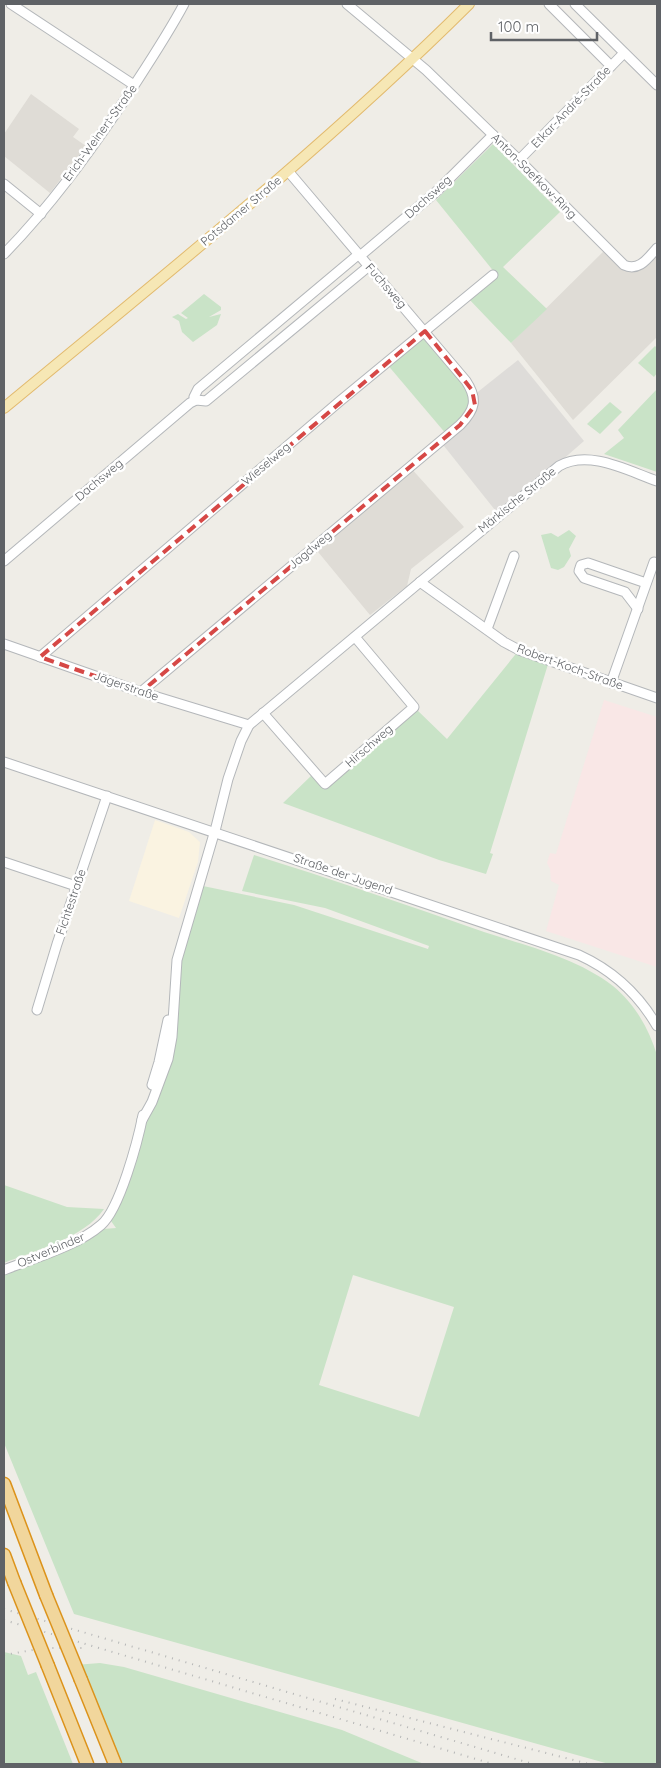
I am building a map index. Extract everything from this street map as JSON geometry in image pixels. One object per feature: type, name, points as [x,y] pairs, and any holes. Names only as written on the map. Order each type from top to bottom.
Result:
[{"type":"highway","points":[[4,1484],[46,1595],[115,1764]]},
{"type":"highway","points":[[4,1555],[87,1764]]},
{"type":"main road","name":"Potsdamer Straße","points":[[4,408],[288,171],[413,59],[469,4]]},
{"type":"street","points":[[11,4],[42,22],[134,85]]},
{"type":"street","name":"Erich-Weinert-Straße","points":[[4,254],[41,214],[104,129],[134,85],[184,4]]},
{"type":"street","name":"Anton-Saefkow-Ring","points":[[347,4],[413,59],[519,160],[624,265],[632,268],[639,266],[657,248]]},
{"type":"street","points":[[549,4],[611,66]]},
{"type":"street","points":[[575,4],[623,54],[657,85]]},
{"type":"street","name":"Etkar-André-Straße","points":[[519,160],[623,54]]},
{"type":"street","name":"Dachsweg","points":[[196,400],[194,397],[198,389],[437,191],[493,135]]},
{"type":"street","name":"Fuchsweg","points":[[288,171],[466,381],[474,395],[475,405]]},
{"type":"street","points":[[4,184],[41,214]]},
{"type":"street","name":"Dachsweg","points":[[4,561],[196,400],[206,401],[369,266]]},
{"type":"street","name":"Wieselweg","points":[[40,656],[424,331],[494,275]]},
{"type":"street","name":"Jagdweg","points":[[141,692],[460,425],[469,417],[475,405]]},
{"type":"street","name":"Märkische Straße","points":[[420,582],[499,515],[567,462],[581,459],[598,462],[657,481]]},
{"type":"street","points":[[487,629],[514,556]]},
{"type":"street","points":[[611,683],[654,562]]},
{"type":"street","points":[[638,609],[625,592],[584,578],[579,571],[581,565],[588,563],[646,583]]},
{"type":"street","points":[[214,832],[231,770],[249,725],[420,582]]},
{"type":"street","name":"Robert-Koch-Straße","points":[[420,582],[487,629],[524,652],[657,698]]},
{"type":"street","name":"Hirschweg","points":[[263,713],[325,784],[414,708],[355,637]]},
{"type":"street","name":"Jägerstraße","points":[[4,644],[141,692],[249,725]]},
{"type":"street","name":"Straße der Jugend","points":[[4,762],[579,955],[605,969],[623,984],[636,996],[657,1026]]},
{"type":"street","name":"Fichtestraße","points":[[37,1010],[107,796]]},
{"type":"street","name":"Ostverbinder","points":[[4,1270],[86,1236],[102,1224],[115,1206],[160,1062],[170,1006],[174,996],[177,960],[214,832]]},
{"type":"street","points":[[4,862],[76,886]]},
{"type":"highlighted area","points":[[425,331],[472,390],[475,405],[460,425],[141,692],[40,657],[252,475]]},
{"type":"shaded area","points":[[31,94],[79,129],[73,137],[86,146],[50,193],[4,156],[4,134]]},
{"type":"shaded area","points":[[607,248],[630,268],[657,248],[657,337],[573,420],[511,343]]},
{"type":"shaded area","points":[[518,360],[584,441],[499,515],[440,441],[474,395]]},
{"type":"shaded area","points":[[409,466],[464,527],[411,569],[407,586],[370,615],[314,547]]},
{"type":"shaded area","points":[[604,700],[657,717],[657,967],[546,931],[559,885],[551,881],[550,869],[547,863],[550,853],[556,854]]},
{"type":"shaded area","points":[[155,820],[189,832],[200,842],[198,862],[179,918],[129,901]]},
{"type":"green space","points":[[493,144],[560,212],[503,267],[547,309],[511,343],[467,297],[495,273],[436,200]]},
{"type":"green space","points":[[204,294],[221,307],[221,310],[209,317],[221,314],[217,325],[193,342],[182,332],[179,321],[172,317],[178,314],[186,319],[188,318],[181,313]]},
{"type":"green space","points":[[425,331],[474,395],[475,405],[447,435],[386,363]]},
{"type":"green space","points":[[655,346],[657,348],[657,373],[654,377],[638,363]]},
{"type":"green space","points":[[657,389],[657,472],[604,454],[624,438],[618,430]]},
{"type":"green space","points":[[610,402],[622,412],[600,434],[587,424]]},
{"type":"green space","points":[[569,530],[576,536],[569,549],[571,556],[564,567],[558,570],[551,568],[541,535],[551,533],[558,537]]},
{"type":"green space","points":[[519,650],[549,661],[490,853],[493,854],[486,874],[439,860],[283,803],[312,775],[325,787],[416,709],[447,739]]},
{"type":"green space","points":[[254,855],[568,960],[599,976],[621,993],[634,1009],[650,1036],[657,1055],[657,1764],[609,1764],[74,1614],[4,1443],[4,1274],[78,1245],[103,1229],[116,1228],[111,1221],[119,1207],[146,1121],[176,1040],[182,959],[203,886],[294,905],[428,949],[429,946],[325,908],[242,891]],"holes":[[[353,1275],[454,1307],[419,1417],[319,1385]]]},
{"type":"green space","points":[[4,1185],[67,1207],[104,1209],[84,1228],[72,1235],[59,1242],[4,1263]]},
{"type":"green space","points":[[4,1652],[21,1656],[28,1675],[36,1672],[73,1764],[4,1764]]},
{"type":"green space","points":[[100,1663],[124,1667],[342,1730],[424,1764],[115,1764],[75,1665]]},
{"type":"railway","points":[[4,1609],[533,1764]]},
{"type":"railway","points":[[4,1620],[493,1764]]},
{"type":"railway","points":[[4,1655],[44,1648],[83,1648]]},
{"type":"railway","points":[[335,1699],[589,1764]]}]
